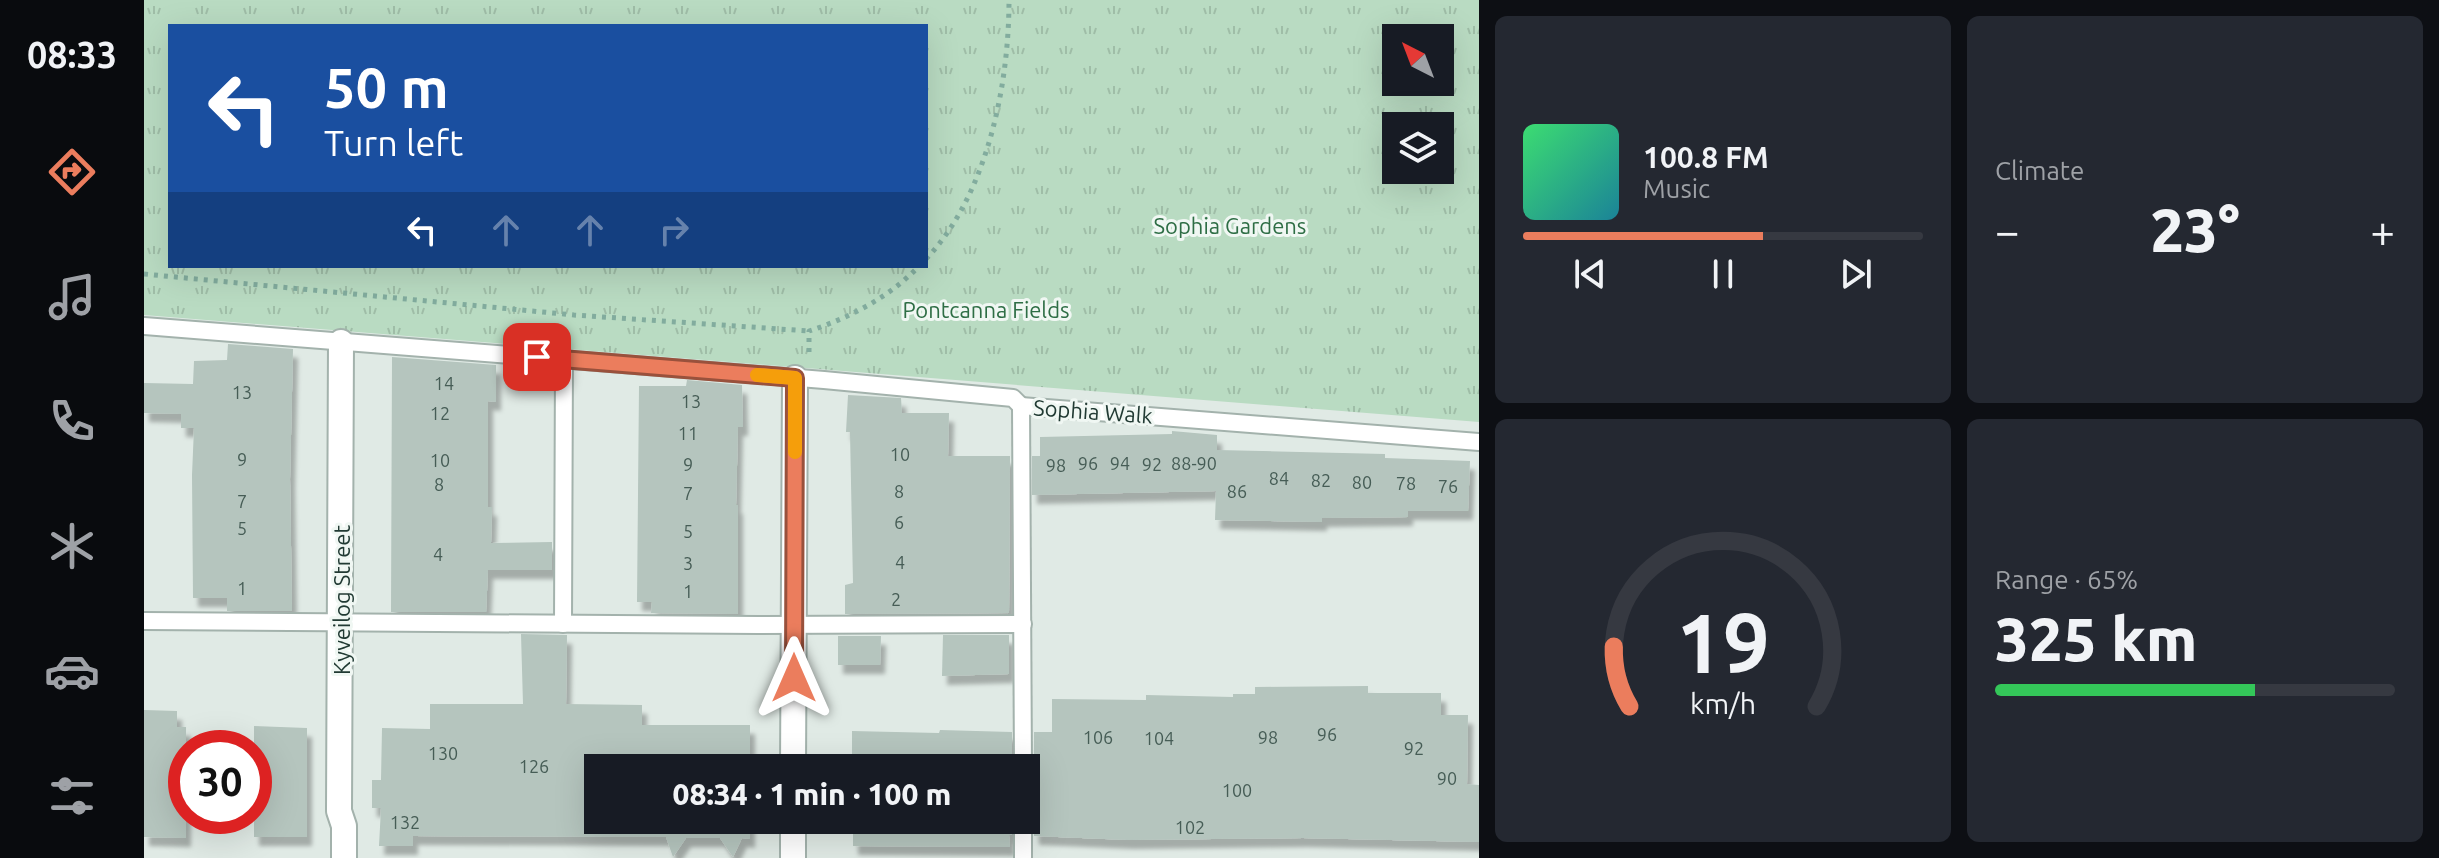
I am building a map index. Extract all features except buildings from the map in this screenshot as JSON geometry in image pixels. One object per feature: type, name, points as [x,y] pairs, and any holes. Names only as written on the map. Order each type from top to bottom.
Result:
[{"type":"street","name":"Kyveilog Street","points":[[341,342],[339,811],[344,826],[344,858]]},
{"type":"street","points":[[793,754],[802,370]]},
{"type":"street","points":[[793,834],[793,858]]},
{"type":"lane","points":[[144,326],[564,359],[802,370],[1013,398],[1021,406]]},
{"type":"lane","points":[[563,624],[564,359]]},
{"type":"lane","name":"Sophia Walk","points":[[1023,754],[1021,406],[1479,442]]},
{"type":"lane","points":[[144,621],[1023,624]]},
{"type":"lane","points":[[1023,834],[1023,858]]},
{"type":"path","points":[[928,257],[943,241],[962,210],[980,170],[1000,92],[1009,30],[1009,0]]},
{"type":"path","points":[[144,274],[574,315],[809,331],[834,323],[875,301],[916,268]]},
{"type":"path","points":[[802,370],[809,331]]},
{"type":"green space","points":[[144,0],[1479,0],[1479,422],[144,315]]},
{"type":"slow traffic","points":[[757,375],[795,378],[795,452]]},
{"type":"route","points":[[537,357],[795,378],[794,678]]},
{"type":"park label","name":"Sophia Gardens","points":[[1230,225]]},
{"type":"park label","name":"Pontcanna Fields","points":[[986,309]]}]
